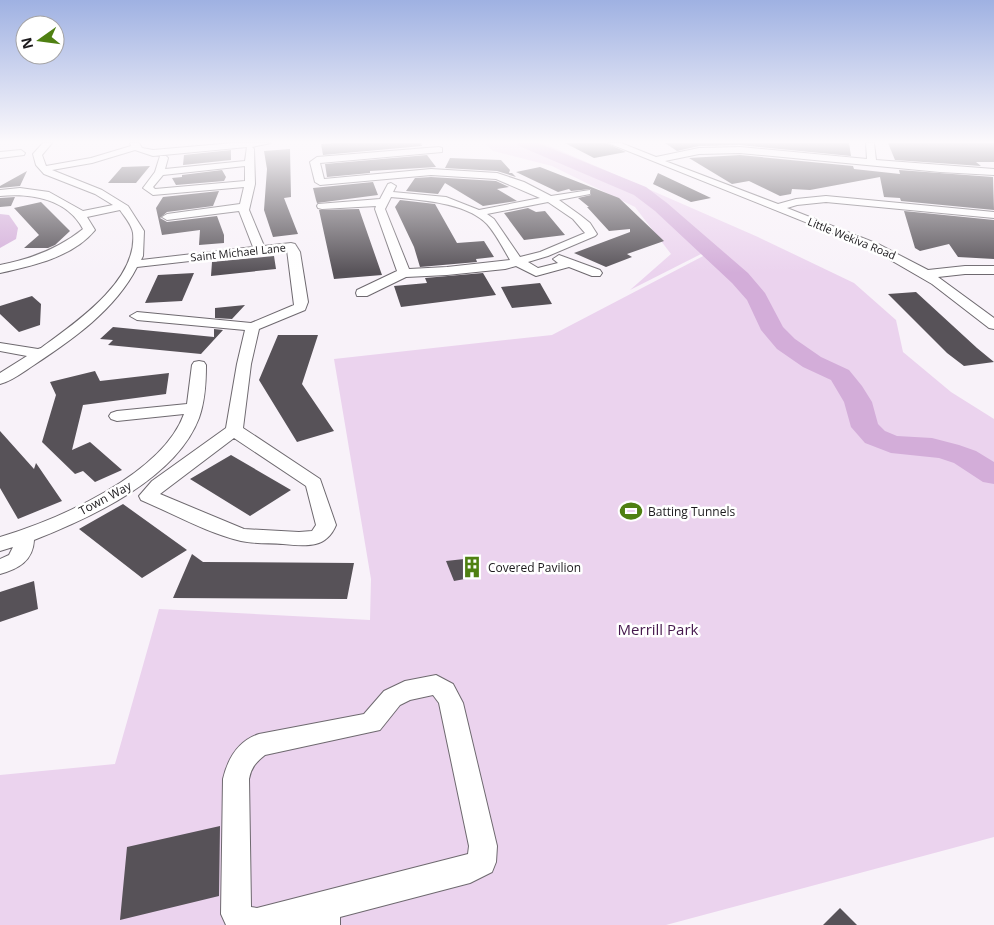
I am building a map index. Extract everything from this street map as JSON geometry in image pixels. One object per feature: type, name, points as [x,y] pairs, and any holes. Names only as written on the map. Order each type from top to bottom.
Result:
[{"type":"street","points":[[0,379],[42,354],[105,304],[134,264],[141,245],[138,229],[122,206],[83,186]]},
{"type":"street","points":[[149,186],[148,188],[153,192],[224,186]]},
{"type":"street","points":[[250,186],[244,210],[260,250]]},
{"type":"street","points":[[392,186],[380,209],[404,273]]},
{"type":"street","points":[[362,293],[404,273],[447,271],[518,262],[544,254],[591,234],[588,226],[552,200],[524,186]]},
{"type":"street","name":"Little Wekiva Road","points":[[722,186],[874,246],[928,274],[994,324]]},
{"type":"street","points":[[0,193],[37,192],[52,198],[81,214],[89,230],[61,251],[25,264],[0,269]]},
{"type":"street","points":[[478,213],[586,192]]},
{"type":"street","points":[[322,206],[384,198],[446,200],[478,213],[490,221],[518,262],[536,272],[570,263]]},
{"type":"street","points":[[777,208],[796,202],[826,199],[994,215]]},
{"type":"street","points":[[81,214],[122,206]]},
{"type":"street","points":[[167,217],[245,207]]},
{"type":"street","name":"Saint Michael Lane","points":[[134,264],[291,246],[294,252],[301,302],[300,307],[253,327]]},
{"type":"street","points":[[544,254],[596,273]]},
{"type":"street","points":[[928,274],[965,270],[994,270]]},
{"type":"street","points":[[137,316],[253,327],[244,363],[239,394],[240,404],[234,430],[158,485],[148,496],[220,528],[243,535],[299,539],[316,537],[323,532],[326,525],[314,483],[234,430]]},
{"type":"street","points":[[0,347],[42,354]]},
{"type":"street","name":"Town Way","points":[[0,544],[71,516],[129,486],[168,455],[188,426],[197,399],[199,365]]},
{"type":"street","points":[[118,416],[194,408]]},
{"type":"street","points":[[0,567],[18,560],[22,555],[25,546],[24,535]]},
{"type":"street","points":[[436,685],[445,691],[450,703],[483,846],[482,862],[470,869],[325,915],[257,923],[245,922],[236,914],[236,779],[239,766],[248,752],[260,745],[371,723],[392,698],[405,691],[436,685]]},
{"type":"green space","points":[[593,186],[642,186],[758,237],[854,283],[896,320],[903,352],[951,392],[994,419],[994,475],[966,458],[944,449],[894,443],[881,437],[873,429],[863,401],[846,376],[822,364],[790,343],[739,274],[727,262],[715,254],[705,252],[630,290],[671,254],[635,207]]},
{"type":"green space","name":"Merrill Park","points":[[709,253],[729,271],[752,297],[772,330],[784,344],[813,364],[838,375],[857,402],[862,425],[875,440],[897,448],[936,451],[966,462],[994,481],[994,837],[666,925],[0,925],[0,775],[115,764],[159,609],[370,620],[371,579],[334,359],[552,335]]},
{"type":"shaded area","points":[[0,214],[9,215],[18,228],[16,239],[0,248]]},
{"type":"building","points":[[0,186],[18,186],[0,188]]},
{"type":"building","points":[[266,186],[291,186],[291,197],[284,198],[298,234],[273,237],[264,210]]},
{"type":"building","points":[[375,186],[378,195],[317,203],[313,188]]},
{"type":"building","points":[[409,186],[443,186],[438,194],[406,191]]},
{"type":"building","points":[[450,186],[507,186],[509,187],[497,189],[517,201],[483,206]]},
{"type":"building","points":[[546,186],[589,186],[619,198],[664,241],[627,254],[632,257],[606,267],[574,253],[630,232],[630,229],[609,231],[587,207],[589,207],[578,198],[591,195],[591,189],[571,191],[569,189],[558,192]]},
{"type":"building","points":[[658,186],[686,186],[711,198],[691,202]]},
{"type":"building","points":[[760,186],[831,186],[810,190],[792,189],[791,194],[780,196]]},
{"type":"building","points":[[882,186],[993,186],[994,210],[901,201],[900,198],[884,197]]},
{"type":"building","points":[[219,191],[213,206],[167,212],[160,218],[167,222],[217,216],[224,235],[224,243],[199,245],[200,230],[162,235],[156,208],[163,197]]},
{"type":"building","points":[[15,197],[11,206],[0,207],[0,198]]},
{"type":"building","points":[[400,200],[435,204],[457,243],[484,241],[494,257],[476,259],[477,262],[420,267],[414,247],[395,207]]},
{"type":"building","points":[[41,202],[70,231],[55,245],[48,248],[24,248],[39,235],[14,208]]},
{"type":"building","points":[[528,208],[536,212],[545,211],[565,235],[524,240],[504,213]]},
{"type":"building","points":[[359,209],[382,275],[334,279],[319,210]]},
{"type":"building","points":[[904,211],[994,220],[994,259],[958,257],[949,244],[920,251],[915,248]]},
{"type":"building","points":[[274,256],[276,269],[211,276],[212,262]]},
{"type":"building","points":[[194,273],[182,301],[145,303],[158,275]]},
{"type":"building","points":[[483,273],[496,295],[401,307],[394,286],[427,283],[425,278]]},
{"type":"building","points":[[540,283],[552,304],[512,308],[501,287]]},
{"type":"building","points":[[916,292],[994,362],[964,366],[947,353],[888,294]]},
{"type":"building","points":[[32,296],[41,304],[40,325],[19,332],[0,314],[0,306]]},
{"type":"building","points":[[245,305],[232,319],[215,318],[215,308]]},
{"type":"building","points":[[113,327],[214,337],[214,329],[223,330],[201,354],[108,345],[113,340],[100,339]]},
{"type":"building","points":[[278,335],[318,335],[302,384],[334,431],[297,442],[259,380]]},
{"type":"building","points":[[95,371],[100,381],[169,373],[166,394],[83,405],[72,450],[90,442],[122,470],[95,482],[83,471],[75,474],[42,442],[56,395],[50,382]]},
{"type":"building","points":[[0,431],[34,469],[36,463],[62,501],[18,519],[0,488]]},
{"type":"building","points":[[231,455],[291,490],[250,516],[190,479]]},
{"type":"building","points":[[123,504],[187,550],[142,578],[79,529]]},
{"type":"building","points":[[192,554],[203,562],[354,563],[347,599],[173,598]]},
{"type":"building","points":[[473,558],[481,576],[454,581],[446,561]]},
{"type":"building","points":[[34,581],[38,609],[0,622],[0,592]]},
{"type":"building","points":[[220,826],[219,896],[120,920],[127,847]]},
{"type":"building","points":[[840,908],[857,925],[823,925]]},
{"type":"waterway","points":[[628,186],[640,191],[661,207],[740,278],[757,298],[773,330],[786,344],[812,362],[840,375],[858,402],[865,427],[875,437],[891,444],[932,447],[949,451],[965,457],[994,475]]},
{"type":"place","name":"Batting Tunnels","points":[[631,511]]},
{"type":"place","name":"Covered Pavilion","points":[[472,567]]}]
